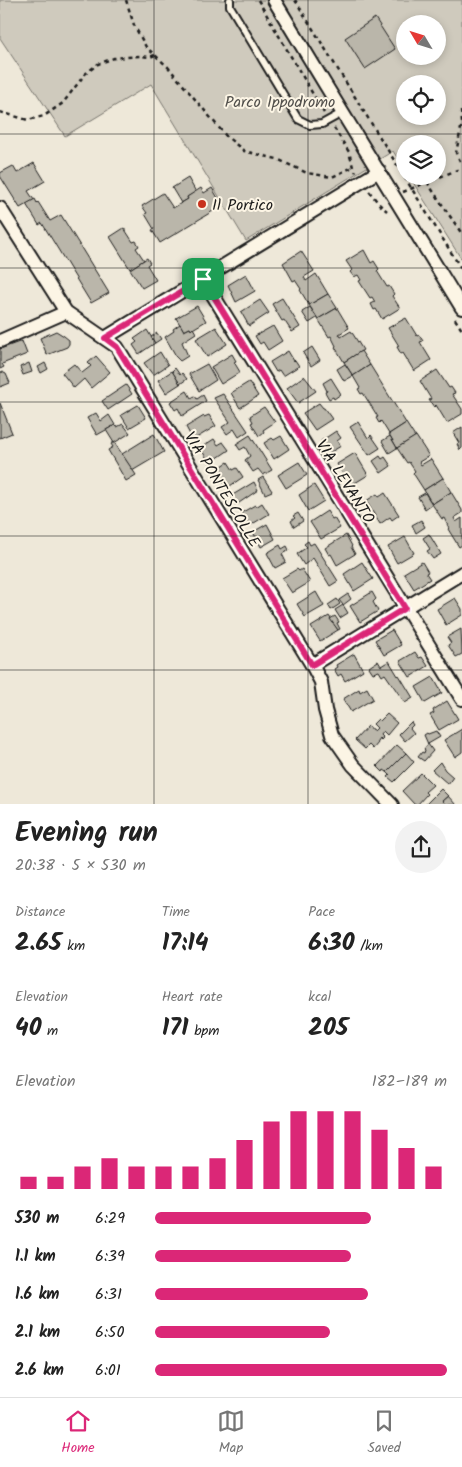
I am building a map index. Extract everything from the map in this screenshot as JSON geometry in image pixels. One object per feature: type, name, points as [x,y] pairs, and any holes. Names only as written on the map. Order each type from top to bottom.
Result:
[{"type":"street","points":[[274,0],[394,196],[457,311]]},
{"type":"street","points":[[105,338],[379,171]]},
{"type":"street","name":"VIA PONTESCOLLE","points":[[0,208],[66,312],[117,347],[312,665],[321,682],[325,710],[332,735],[353,765],[392,804]]},
{"type":"street","name":"VIA LEVANTO","points":[[203,279],[462,699]]},
{"type":"street","points":[[0,341],[66,312]]},
{"type":"street","points":[[312,665],[462,573]]},
{"type":"lane","points":[[230,0],[230,6],[298,119],[310,125],[322,124],[342,113]]},
{"type":"path","points":[[126,0],[134,25],[146,47],[168,67],[226,136],[244,151],[277,159],[315,175],[332,177],[353,167]]},
{"type":"path","points":[[258,0],[349,152],[353,167],[361,181],[379,204],[390,214]]},
{"type":"path","points":[[295,0],[462,270]]},
{"type":"path","points":[[0,112],[28,120],[44,116],[63,103],[85,74],[98,64],[114,58],[150,57],[155,55]]},
{"type":"path","points":[[446,174],[462,167],[456,153],[462,123],[461,111]]},
{"type":"path","points":[[379,204],[418,185]]},
{"type":"path","points":[[428,185],[462,234]]},
{"type":"path","points":[[457,311],[462,330]]},
{"type":"green space","name":"Parco Ippodromo","points":[[0,0],[462,0],[462,260],[415,185],[446,185],[446,135],[396,135],[396,156],[393,151],[246,241],[151,84],[65,136],[0,38]]},
{"type":"building","points":[[375,18],[395,49],[365,69],[345,38]]},
{"type":"building","points":[[34,163],[45,181],[28,191],[34,200],[20,208],[0,173],[13,166],[17,173]]},
{"type":"building","points":[[188,178],[196,192],[181,203],[172,188]]},
{"type":"building","points":[[201,188],[204,193],[212,188],[221,203],[217,206],[218,208],[160,243],[152,230],[154,229],[142,206],[163,193],[173,208]]},
{"type":"building","points":[[35,199],[50,221],[61,215],[109,293],[91,303],[42,223],[39,225],[26,204]]},
{"type":"building","points":[[124,228],[133,242],[136,241],[139,246],[136,248],[144,260],[130,269],[110,237]]},
{"type":"building","points":[[364,250],[371,263],[374,261],[379,269],[377,271],[394,294],[392,296],[400,308],[382,319],[371,304],[375,302],[372,297],[370,298],[359,281],[361,280],[358,275],[354,277],[350,272],[352,270],[346,261]]},
{"type":"building","points":[[301,251],[314,271],[304,277],[306,281],[316,274],[328,294],[309,305],[301,289],[295,280],[293,281],[283,263]]},
{"type":"building","points":[[147,258],[150,263],[147,265],[156,280],[142,288],[130,269]]},
{"type":"building","points":[[246,274],[255,291],[236,302],[228,285]]},
{"type":"building","points":[[328,294],[337,308],[318,319],[309,305]]},
{"type":"building","points":[[282,298],[300,327],[292,332],[284,320],[282,321],[272,304]]},
{"type":"building","points":[[260,300],[269,313],[249,326],[241,312]]},
{"type":"building","points":[[197,306],[206,321],[191,330],[190,328],[184,331],[176,318]]},
{"type":"building","points":[[310,307],[317,318],[309,323],[302,312]]},
{"type":"building","points":[[337,308],[349,328],[339,334],[341,337],[351,331],[363,350],[344,362],[331,336],[329,337],[318,319]]},
{"type":"building","points":[[406,318],[417,336],[419,335],[423,341],[420,342],[431,360],[414,371],[403,353],[401,354],[397,347],[399,346],[388,328]]},
{"type":"building","points":[[180,324],[184,331],[193,328],[196,333],[182,342],[188,356],[180,361],[175,356],[165,337]]},
{"type":"building","points":[[273,326],[282,341],[268,350],[263,342],[260,344],[255,336]]},
{"type":"building","points":[[216,327],[227,344],[207,357],[196,339]]},
{"type":"building","points":[[147,330],[155,343],[139,354],[133,345],[137,342],[134,339]]},
{"type":"building","points":[[56,331],[69,340],[69,344],[67,347],[47,355],[40,338]]},
{"type":"building","points":[[157,333],[161,339],[155,343],[151,337]]},
{"type":"building","points":[[22,341],[27,354],[2,364],[4,367],[0,369],[0,349]]},
{"type":"building","points":[[312,347],[320,360],[311,366],[303,353]]},
{"type":"building","points":[[288,351],[299,366],[283,376],[279,370],[276,372],[270,362]]},
{"type":"building","points":[[361,351],[370,365],[353,376],[344,362]]},
{"type":"building","points":[[160,352],[168,365],[153,375],[144,363]]},
{"type":"building","points":[[232,354],[240,372],[221,384],[211,367]]},
{"type":"building","points":[[96,356],[110,372],[91,388],[84,379],[74,388],[62,373],[74,364],[82,373],[91,366],[88,363]]},
{"type":"building","points":[[29,363],[32,372],[23,375],[20,367]]},
{"type":"building","points":[[45,363],[48,369],[41,373],[38,367]]},
{"type":"building","points":[[207,364],[216,380],[199,391],[189,374]]},
{"type":"building","points":[[345,364],[353,376],[344,381],[337,369]]},
{"type":"building","points":[[370,365],[406,423],[389,434],[381,421],[379,423],[376,418],[378,417],[363,393],[361,394],[358,389],[360,388],[353,376]]},
{"type":"building","points":[[175,368],[180,375],[182,373],[187,379],[180,384],[172,371]]},
{"type":"building","points":[[437,370],[449,388],[451,387],[455,393],[452,394],[462,409],[462,414],[447,423],[436,405],[434,407],[429,400],[431,399],[420,381]]},
{"type":"building","points":[[172,371],[180,384],[166,393],[158,380]]},
{"type":"building","points":[[0,373],[6,374],[10,383],[0,387]]},
{"type":"building","points":[[304,376],[316,391],[298,403],[287,388]]},
{"type":"building","points":[[331,378],[341,394],[334,399],[333,397],[329,399],[323,383]]},
{"type":"building","points":[[249,382],[258,396],[240,408],[231,393]]},
{"type":"building","points":[[126,385],[132,394],[108,410],[102,401]]},
{"type":"building","points":[[187,391],[191,398],[195,396],[197,399],[203,395],[206,401],[182,416],[178,408],[175,410],[170,402]]},
{"type":"building","points":[[223,394],[248,431],[239,437],[234,429],[227,434],[222,427],[230,422],[214,398]]},
{"type":"building","points":[[0,403],[12,433],[0,438]]},
{"type":"building","points":[[319,403],[332,419],[315,430],[303,413]]},
{"type":"building","points":[[138,405],[146,418],[129,428],[121,415]]},
{"type":"building","points":[[264,407],[275,422],[263,430],[264,432],[259,436],[251,423],[253,422],[250,416]]},
{"type":"building","points":[[96,413],[101,421],[109,415],[115,425],[97,435],[87,418]]},
{"type":"building","points":[[209,415],[216,426],[193,440],[186,427]]},
{"type":"building","points":[[358,422],[368,438],[371,435],[380,448],[369,455],[350,427]]},
{"type":"building","points":[[406,423],[415,437],[397,448],[389,434]]},
{"type":"building","points":[[123,424],[130,433],[114,443],[106,430],[115,425],[117,427]]},
{"type":"building","points":[[462,427],[462,448],[460,450],[457,444],[459,443],[453,433]]},
{"type":"building","points":[[336,431],[341,438],[337,441],[341,446],[329,453],[321,441]]},
{"type":"building","points":[[154,434],[164,452],[132,471],[122,454]]},
{"type":"building","points":[[250,435],[272,470],[263,475],[258,469],[253,472],[245,460],[250,456],[245,447],[240,450],[236,444]]},
{"type":"building","points":[[281,436],[289,449],[274,459],[264,443],[272,438],[274,440]]},
{"type":"building","points":[[390,436],[397,448],[389,453],[382,441]]},
{"type":"building","points":[[416,436],[429,456],[419,462],[421,465],[431,459],[443,478],[424,490],[413,473],[415,471],[397,448]]},
{"type":"building","points":[[214,439],[218,445],[223,442],[229,450],[210,463],[200,448]]},
{"type":"building","points":[[114,442],[136,475],[126,481],[108,450],[113,447],[111,444]]},
{"type":"building","points":[[355,453],[368,475],[350,486],[337,464]]},
{"type":"building","points":[[380,456],[382,459],[385,457],[391,466],[381,473],[373,461]]},
{"type":"building","points":[[228,462],[233,470],[237,468],[243,477],[227,488],[216,470]]},
{"type":"building","points":[[299,462],[307,475],[286,488],[278,475]]},
{"type":"building","points":[[263,477],[272,491],[265,494],[258,480]]},
{"type":"building","points":[[443,478],[451,492],[432,504],[424,490]]},
{"type":"building","points":[[254,482],[258,490],[236,505],[231,496]]},
{"type":"building","points":[[314,485],[324,501],[308,511],[299,495]]},
{"type":"building","points":[[451,492],[462,510],[462,513],[454,518],[456,522],[462,518],[462,545],[459,547],[448,529],[444,518],[442,519],[432,504]]},
{"type":"building","points":[[385,493],[399,515],[392,520],[390,517],[380,524],[366,501],[377,494],[379,497]]},
{"type":"building","points":[[425,493],[432,504],[425,509],[418,497]]},
{"type":"building","points":[[262,503],[269,514],[249,526],[241,513]]},
{"type":"building","points":[[327,511],[340,528],[321,539],[310,522]]},
{"type":"building","points":[[298,513],[303,521],[294,527],[291,521],[295,518],[293,516]]},
{"type":"building","points":[[421,520],[425,527],[416,533],[412,525]]},
{"type":"building","points":[[267,524],[275,539],[261,547],[253,532]]},
{"type":"building","points":[[429,534],[441,554],[433,559],[427,551],[430,549],[423,538]]},
{"type":"building","points":[[346,535],[355,554],[337,565],[325,548]]},
{"type":"building","points":[[405,537],[414,553],[397,563],[388,547]]},
{"type":"building","points":[[308,541],[310,545],[314,543],[338,581],[330,586],[313,558],[304,565],[297,554],[307,547],[304,544]]},
{"type":"building","points":[[280,545],[282,549],[287,546],[289,550],[282,554],[286,562],[275,568],[267,553]]},
{"type":"building","points":[[362,562],[373,579],[354,591],[344,574]]},
{"type":"building","points":[[422,562],[430,579],[414,589],[404,573]]},
{"type":"building","points":[[297,569],[299,571],[302,569],[310,582],[292,593],[282,578]]},
{"type":"building","points":[[316,592],[324,606],[305,617],[297,604]]},
{"type":"building","points":[[372,592],[376,599],[373,602],[378,611],[360,622],[350,606]]},
{"type":"building","points":[[348,594],[351,599],[343,605],[339,600]]},
{"type":"building","points":[[455,598],[462,609],[462,615],[446,625],[437,609]]},
{"type":"building","points":[[337,599],[340,604],[331,610],[328,605]]},
{"type":"building","points":[[343,605],[348,613],[340,618],[335,610]]},
{"type":"building","points":[[329,616],[338,630],[320,641],[311,627]]},
{"type":"building","points":[[335,616],[339,622],[337,623],[340,629],[338,630],[330,619]]},
{"type":"building","points":[[461,629],[462,654],[456,657],[448,645],[451,643],[447,637]]},
{"type":"building","points":[[392,630],[401,645],[384,655],[375,640]]},
{"type":"building","points":[[415,652],[419,658],[422,657],[428,666],[410,677],[400,661]]},
{"type":"building","points":[[354,654],[363,670],[345,681],[341,674],[338,676],[334,669],[337,667],[336,665]]},
{"type":"building","points":[[378,661],[381,666],[389,661],[413,698],[405,703],[385,674],[382,676],[379,671],[373,673],[369,667]]},
{"type":"building","points":[[433,677],[442,693],[425,703],[416,687]]},
{"type":"building","points":[[367,688],[373,699],[351,712],[343,699],[359,689],[360,692]]},
{"type":"building","points":[[447,701],[458,719],[439,730],[430,715],[434,713],[433,710]]},
{"type":"building","points":[[387,714],[397,723],[387,735],[383,731],[380,735],[383,738],[381,740],[379,738],[378,743],[373,749],[369,745],[365,749],[355,740],[368,726],[374,731],[377,728],[373,724],[378,719],[380,721]]},
{"type":"building","points":[[411,722],[413,725],[410,728],[414,733],[405,741],[399,734]]},
{"type":"building","points":[[462,729],[462,752],[455,757],[444,740]]},
{"type":"building","points":[[436,731],[440,737],[428,744],[424,735]]},
{"type":"building","points":[[428,744],[433,751],[424,761],[418,757],[422,752],[424,753],[424,749]]},
{"type":"building","points":[[397,745],[406,753],[387,772],[384,770],[383,772],[377,766]]},
{"type":"building","points":[[406,753],[414,762],[394,782],[388,777],[390,775],[387,772]]},
{"type":"building","points":[[440,762],[453,777],[448,784],[432,770]]},
{"type":"building","points":[[421,773],[433,785],[425,792],[427,794],[418,804],[414,804],[402,791]]},
{"type":"building","points":[[441,789],[448,796],[442,801],[445,804],[426,804]]},
{"type":"building","points":[[448,796],[455,804],[445,804],[442,801]]},
{"type":"place","name":"Il Portico","points":[[202,204]]},
{"type":"route","points":[[203,279],[405,608],[312,665],[117,347],[105,338],[203,279]]}]
